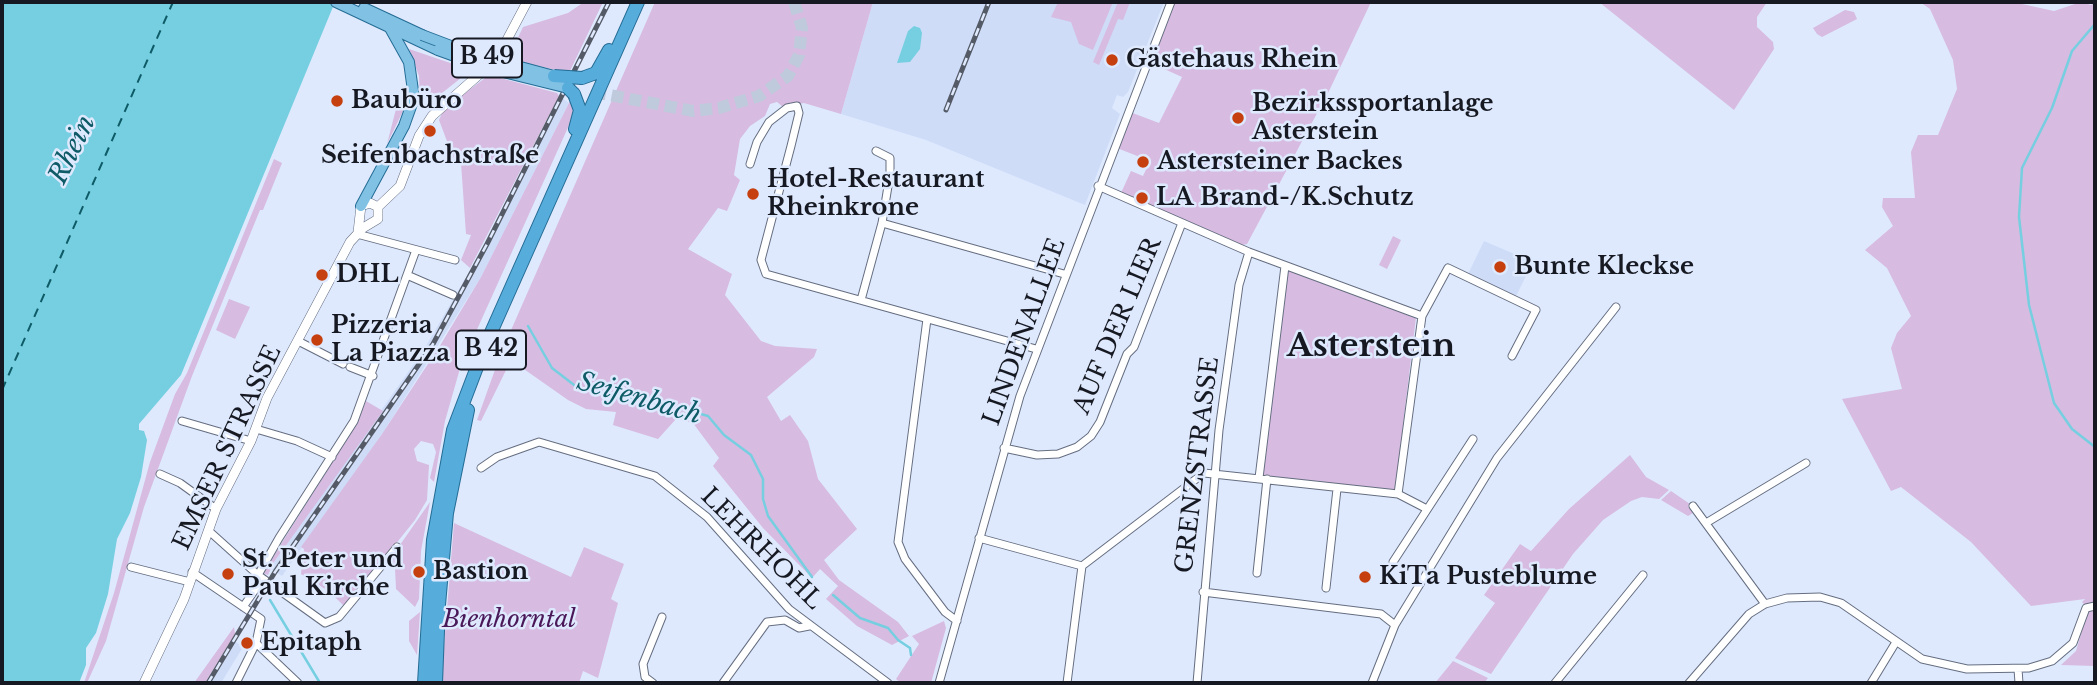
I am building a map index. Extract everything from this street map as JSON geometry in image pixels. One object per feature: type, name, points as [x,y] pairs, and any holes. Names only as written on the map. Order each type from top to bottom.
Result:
[{"type":"highway","points":[[446,461],[452,416],[467,370],[578,122],[576,87],[596,73],[603,63],[630,2]]},
{"type":"highway","name":"B 42","points":[[424,683],[421,665],[424,601],[446,461],[458,414],[485,346],[638,2]]},
{"type":"highway","name":"B 42","points":[[436,683],[447,513],[472,397],[646,2]]},
{"type":"highway","name":"B 49","points":[[554,76],[576,87],[595,90]]},
{"type":"main road","name":"B 49","points":[[336,2],[472,54],[554,76]]},
{"type":"main road","name":"B 49","points":[[352,2],[390,28],[438,50],[491,69],[576,87]]},
{"type":"main road","points":[[360,206],[411,112],[414,98],[409,62],[390,28]]},
{"type":"street","name":"EMSER STRASSE","points":[[144,683],[191,577],[216,509],[251,441],[267,398],[357,234],[365,223],[378,219],[378,207],[400,186],[419,136],[432,116],[502,51],[527,2]]},
{"type":"street","name":"LINDENALLEE","points":[[939,683],[1004,448],[1036,349],[1171,2]]},
{"type":"street","points":[[750,164],[757,142],[769,122],[787,108],[797,106],[797,122],[761,266],[766,274],[1036,349]]},
{"type":"street","points":[[861,300],[882,223],[891,165],[888,155],[876,151]]},
{"type":"street","points":[[1098,186],[1249,252],[1422,316]]},
{"type":"street","points":[[360,206],[370,202],[378,207]]},
{"type":"street","name":"EMSER STRASSE","points":[[360,206],[358,214],[365,223]]},
{"type":"street","points":[[882,223],[1064,274]]},
{"type":"street","name":"AUF DER LIER","points":[[1004,448],[1037,455],[1058,454],[1077,447],[1091,436],[1100,422],[1127,354],[1134,347],[1182,223]]},
{"type":"street","points":[[357,234],[455,260]]},
{"type":"street","points":[[243,607],[259,584],[258,575],[354,421],[373,376],[416,250]]},
{"type":"street","name":"GRENZSTRASSE","points":[[1197,683],[1214,473],[1240,285],[1249,252]]},
{"type":"street","points":[[1257,573],[1263,478],[1285,266]]},
{"type":"street","points":[[1398,494],[1422,316],[1448,268],[1536,310],[1512,356]]},
{"type":"street","points":[[407,275],[453,295]]},
{"type":"street","points":[[1372,683],[1395,625],[1497,458],[1616,307]]},
{"type":"street","points":[[927,318],[898,542],[905,559],[945,612],[957,621]]},
{"type":"street","points":[[300,342],[346,366],[373,376]]},
{"type":"street","points":[[182,421],[251,441]]},
{"type":"street","points":[[256,429],[298,441],[332,457]]},
{"type":"street","points":[[1393,562],[1473,439]]},
{"type":"street","name":"LEHRHOHL","points":[[481,468],[497,457],[539,442],[645,472],[707,517],[772,592],[809,626],[888,683]]},
{"type":"street","points":[[1706,523],[1806,463]]},
{"type":"street","points":[[1067,683],[1082,566],[1204,472],[1398,494],[1427,509]]},
{"type":"street","points":[[160,474],[180,483],[216,509]]},
{"type":"street","points":[[1325,588],[1337,489]]},
{"type":"street","points":[[1693,506],[1765,604]]},
{"type":"street","points":[[209,531],[258,575],[310,615],[330,623],[350,605],[397,547]]},
{"type":"street","points":[[979,538],[1082,566]]},
{"type":"street","points":[[131,568],[191,577],[261,619],[256,643],[236,683]]},
{"type":"street","points":[[1555,683],[1643,575]]},
{"type":"street","points":[[1203,592],[1381,614],[1395,625]]},
{"type":"street","points":[[1691,682],[1739,625],[1765,604],[1807,596],[1832,600],[1922,659],[1954,668],[2036,667],[2060,656],[2076,639],[2084,611],[2095,606]]},
{"type":"street","points":[[653,683],[645,677],[643,664],[662,617]]},
{"type":"street","points":[[724,683],[767,622],[785,620],[799,628],[809,626]]},
{"type":"street","points":[[1873,683],[1896,642]]},
{"type":"street","points":[[256,643],[298,683]]},
{"type":"street","points":[[2018,668],[2020,683]]},
{"type":"shaded area","points":[[873,2],[1164,2],[1128,92],[1123,97],[1117,95],[1112,108],[1120,114],[1085,205],[926,140],[841,114]]},
{"type":"shaded area","points":[[559,96],[569,103],[481,277],[382,434],[282,576],[270,568],[423,351],[479,255]]},
{"type":"shaded area","name":"Bunte Kleckse","points":[[1484,241],[1533,262],[1515,298],[1468,274]]},
{"type":"shaded area","points":[[232,639],[243,647],[221,683],[205,683]]},
{"type":"green space","points":[[584,2],[603,2],[569,73],[508,59],[523,27],[568,13]]},
{"type":"green space","points":[[655,2],[873,2],[841,114],[804,103],[783,107],[777,102],[770,104],[765,116],[750,126],[740,139],[734,175],[740,180],[727,211],[718,208],[688,249],[732,274],[725,295],[761,341],[775,346],[817,349],[814,357],[767,397],[781,421],[790,415],[808,441],[818,479],[857,529],[824,560],[839,580],[898,622],[909,636],[892,645],[857,626],[826,599],[838,586],[820,569],[812,578],[763,528],[713,466],[719,458],[693,423],[676,419],[658,439],[613,425],[616,412],[586,409],[568,400],[511,360],[481,421],[477,420],[501,353]]},
{"type":"green space","points":[[1058,2],[1113,2],[1093,50],[1079,44],[1071,22],[1051,17]]},
{"type":"green space","points":[[1118,2],[1130,2],[1123,20],[1118,19],[1099,65],[1093,62]]},
{"type":"green space","name":"Bezirkssportanlage Asterstein","points":[[1175,2],[1371,2],[1330,89],[1247,244],[1242,245],[1121,193],[1131,171],[1143,176],[1150,161],[1117,148],[1130,112],[1159,123],[1182,77],[1151,63]]},
{"type":"green space","points":[[1599,2],[1767,2],[1757,17],[1757,27],[1773,42],[1774,49],[1734,110]]},
{"type":"green space","points":[[1920,2],[2013,2],[2054,11],[2081,2],[2091,5],[2095,2],[2095,603],[2085,605],[2082,602],[2085,599],[2031,606],[1971,542],[1901,487],[1891,491],[1842,399],[1902,389],[1891,348],[1897,333],[1911,316],[1887,268],[1865,250],[1893,226],[1882,207],[1883,198],[1915,198],[1911,152],[1918,135],[1938,135],[1957,89],[1953,60],[1930,9]]},
{"type":"green space","points":[[1845,10],[1854,12],[1857,19],[1822,37],[1817,34],[1813,28]]},
{"type":"green space","points":[[409,49],[471,70],[437,97],[420,99],[419,76]]},
{"type":"green space","points":[[489,75],[557,93],[559,96],[470,268],[461,260],[471,235],[466,234],[461,163],[453,157],[439,120],[444,109]]},
{"type":"green space","points":[[570,101],[573,110],[570,123],[461,365],[445,421],[434,482],[430,478],[436,452],[433,444],[421,441],[414,449],[417,461],[429,465],[427,500],[415,520],[345,607],[330,592],[301,574],[304,549],[301,547],[382,434],[441,344],[481,277]]},
{"type":"green space","points":[[397,105],[404,105],[403,111],[387,144]]},
{"type":"green space","points":[[274,159],[282,163],[192,376],[144,507],[106,641],[87,683],[84,683],[114,593],[150,462],[175,394],[187,373]]},
{"type":"green space","points":[[1393,236],[1401,240],[1387,269],[1379,265]]},
{"type":"green space","points":[[1286,269],[1416,317],[1395,492],[1263,475]]},
{"type":"green space","points":[[229,299],[250,307],[235,339],[216,330]]},
{"type":"green space","points":[[366,401],[383,411],[274,562],[268,575],[263,573],[353,429]]},
{"type":"green space","points":[[1630,455],[1646,477],[1669,490],[1659,499],[1642,497],[1631,501],[1603,520],[1573,554],[1491,674],[1455,658],[1495,603],[1484,595],[1520,544],[1531,551],[1569,509]]},
{"type":"green space","points":[[1671,491],[1690,504],[1688,506],[1693,513],[1688,516],[1661,500]]},
{"type":"green space","points":[[430,502],[421,551],[419,599],[415,607],[396,589],[395,568],[388,562]]},
{"type":"green space","name":"Bienhorntal","points":[[454,523],[571,577],[584,547],[624,564],[611,599],[618,603],[598,678],[583,671],[579,683],[441,683]]},
{"type":"green space","points":[[2088,610],[2095,611],[2095,666],[2061,665],[2076,651]]},
{"type":"green space","points":[[420,612],[417,655],[409,641],[409,621]]},
{"type":"green space","points":[[944,621],[946,628],[931,683],[901,683],[896,679],[919,644],[912,636]]},
{"type":"green space","points":[[234,627],[235,634],[205,683],[194,683]]},
{"type":"green space","points":[[1453,661],[1488,678],[1484,683],[1435,683]]},
{"type":"water","name":"Rhein","points":[[2,2],[335,2],[181,375],[139,424],[139,430],[144,431],[147,440],[141,477],[130,513],[117,539],[108,594],[96,633],[86,648],[86,665],[79,683],[2,683]]},
{"type":"water","points":[[914,26],[920,28],[922,33],[920,49],[910,62],[897,63],[908,31]]},
{"type":"waterway","points":[[2095,24],[2072,51],[2052,108],[2022,168],[2019,217],[2029,305],[2054,403],[2072,429],[2095,447]]},
{"type":"waterway","name":"Seifenbach","points":[[528,326],[552,368],[578,388],[669,405],[708,416],[724,435],[751,455],[763,479],[763,499],[768,516],[812,577]]},
{"type":"waterway","name":"Seifenbach","points":[[833,595],[860,618],[888,628],[898,640],[910,648],[911,655]]},
{"type":"waterway","points":[[270,600],[320,683]]},
{"type":"ferry route","points":[[2,390],[173,2]]},
{"type":"tunnel","points":[[594,92],[693,111],[719,108],[759,96],[788,76],[799,55],[802,28],[794,2]]},
{"type":"railway","points":[[208,683],[275,572],[433,344],[487,244],[609,2]]},
{"type":"railway","points":[[946,110],[989,2]]},
{"type":"place","name":"Gästehaus Rhein","points":[[1112,60]]},
{"type":"place","name":"Baubüro","points":[[337,101]]},
{"type":"place","name":"Bezirkssportanlage Asterstein","points":[[1238,118]]},
{"type":"place","name":"Seifenbachstraße","points":[[430,131]]},
{"type":"place","name":"Astersteiner Backes","points":[[1143,162]]},
{"type":"place","name":"Hotel-Restaurant Rheinkrone","points":[[753,194]]},
{"type":"place","name":"LA Brand-/K.Schutz","points":[[1142,198]]},
{"type":"place","name":"Bunte Kleckse","points":[[1500,267]]},
{"type":"place","name":"DHL","points":[[322,275]]},
{"type":"place","name":"Pizzeria La Piazza","points":[[317,340]]},
{"type":"place","name":"Bastion","points":[[419,572]]},
{"type":"place","name":"St. Peter und Paul Kirche","points":[[228,574]]},
{"type":"place","name":"KiTa Pusteblume","points":[[1365,577]]},
{"type":"place","name":"Epitaph","points":[[247,643]]},
{"type":"district","name":"Asterstein","points":[[1371,347]]}]
